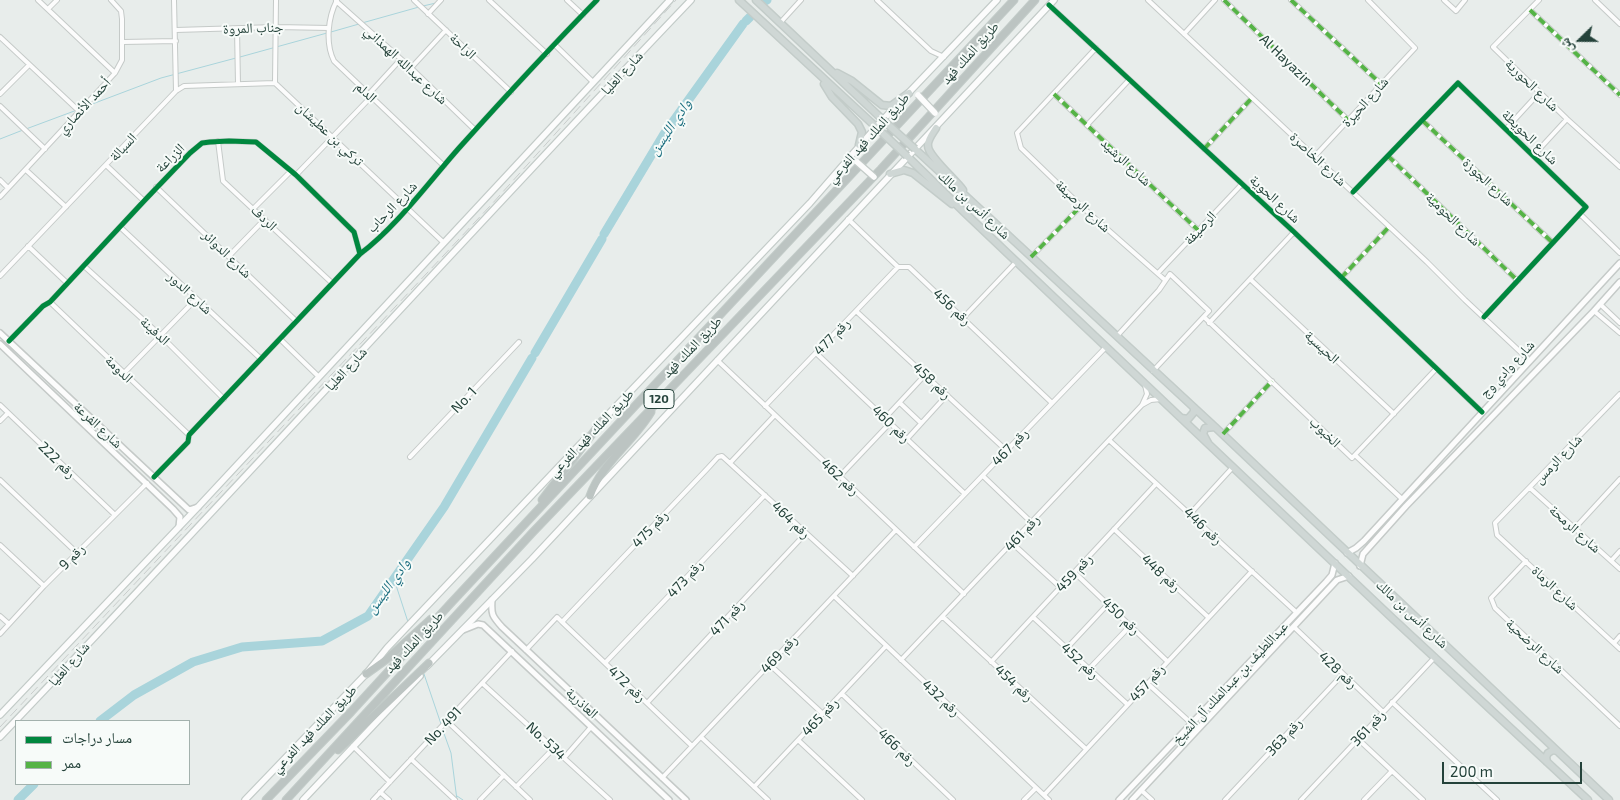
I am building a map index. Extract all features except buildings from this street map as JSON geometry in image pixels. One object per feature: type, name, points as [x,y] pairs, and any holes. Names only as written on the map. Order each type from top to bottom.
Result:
[{"type":"highway","name":"طريق الملك فهد","points":[[266,800],[351,712],[1014,0]]},
{"type":"highway","name":"طريق الملك فهد","points":[[286,800],[533,532],[881,169],[1035,0]]},
{"type":"highway","points":[[590,496],[602,475],[651,414],[653,406]]},
{"type":"highway","points":[[524,526],[602,421]]},
{"type":"highway","points":[[366,674],[387,659],[433,616],[451,603]]},
{"type":"highway","points":[[312,772],[322,766],[429,663]]},
{"type":"main road","name":"شارع العليا","points":[[0,715],[198,507],[670,0]]},
{"type":"main road","name":"شارع العليا","points":[[16,720],[98,631],[228,497],[440,267],[691,0]]},
{"type":"main road","points":[[739,0],[820,76],[832,96],[858,124],[862,132],[859,145]]},
{"type":"main road","name":"شارع أنس بن مالك","points":[[756,0],[882,120],[1223,434],[1346,553],[1609,800]]},
{"type":"main road","name":"طريق الملك فهد الفرعي","points":[[244,800],[366,674],[387,648],[784,231],[882,120],[997,0]]},
{"type":"main road","points":[[303,800],[421,675],[429,663],[532,559],[1052,2]]},
{"type":"main road","points":[[828,68],[852,81],[882,106],[891,106],[909,93]]},
{"type":"main road","name":"شارع أنس بن مالك","points":[[820,76],[907,156],[1144,384],[1588,800]]},
{"type":"main road","points":[[921,81],[918,88],[918,96],[935,113],[942,116],[953,110]]},
{"type":"main road","points":[[936,128],[927,145],[929,152],[956,180],[973,204]]},
{"type":"main road","points":[[847,161],[857,162],[874,177],[875,190]]},
{"type":"main road","points":[[890,174],[904,170],[913,172],[945,200],[964,212]]},
{"type":"main road","points":[[1181,418],[1188,419],[1194,412],[1194,408]]},
{"type":"main road","points":[[1208,443],[1203,434],[1205,428],[1215,427]]},
{"type":"main road","name":"شارع العليا","points":[[0,737],[15,721]]},
{"type":"main road","points":[[1518,734],[1526,732],[1528,722]]},
{"type":"main road","points":[[1547,762],[1548,753],[1553,750],[1557,751]]},
{"type":"street","points":[[38,0],[116,72]]},
{"type":"street","points":[[48,9],[57,0]]},
{"type":"street","name":"أحمد الأنصاري","points":[[0,197],[116,72],[122,60],[121,11],[111,0]]},
{"type":"street","points":[[174,0],[176,91]]},
{"type":"street","points":[[176,91],[184,86],[276,83],[276,0]]},
{"type":"street","name":"الدلم","points":[[336,0],[329,28],[330,53],[334,61],[444,166]]},
{"type":"street","name":"شارع عبدالله الهمذاني","points":[[336,0],[402,59],[475,130]]},
{"type":"street","name":"الراحة","points":[[414,0],[511,92]]},
{"type":"street","points":[[428,14],[441,0]]},
{"type":"street","points":[[489,0],[546,54]]},
{"type":"street","points":[[567,0],[583,15]]},
{"type":"street","name":"شارع الرحاب","points":[[154,477],[188,442],[189,435],[332,283],[407,207],[475,130],[597,0]]},
{"type":"street","points":[[780,23],[801,0]]},
{"type":"street","points":[[877,0],[931,51],[944,57]]},
{"type":"street","name":"شارع الخاصرة","points":[[1148,0],[1428,262],[1530,361]]},
{"type":"street","points":[[1184,34],[1215,0]]},
{"type":"street","name":"Al Hayazin","points":[[1224,0],[1348,120]]},
{"type":"street","points":[[1291,0],[1381,84]]},
{"type":"street","name":"شارع الحيرة","points":[[1315,156],[1415,48],[1368,0]]},
{"type":"street","points":[[1444,0],[1456,10],[1465,0]]},
{"type":"street","name":"شارع الحورية","points":[[1539,0],[1493,47],[1567,119],[1620,167]]},
{"type":"street","points":[[1595,0],[1620,24]]},
{"type":"street","name":"شارع الحوية","points":[[1052,2],[1129,80],[1294,232],[1482,412]]},
{"type":"street","points":[[1530,10],[1620,95]]},
{"type":"street","name":"جناب المروة","points":[[176,30],[276,27],[329,28]]},
{"type":"street","points":[[237,29],[238,84]]},
{"type":"street","points":[[411,68],[446,30]]},
{"type":"street","points":[[0,37],[79,112]]},
{"type":"street","points":[[123,42],[176,41]]},
{"type":"street","points":[[555,45],[593,82]]},
{"type":"street","points":[[1054,94],[1096,48]]},
{"type":"street","points":[[296,175],[368,100],[368,95],[402,59]]},
{"type":"street","points":[[0,94],[29,65]]},
{"type":"street","points":[[1087,125],[1129,80]]},
{"type":"street","name":"تركي بن عطيشان","points":[[276,83],[444,243]]},
{"type":"street","name":"شارع الحويطة","points":[[1353,192],[1458,84],[1586,207],[1580,214]]},
{"type":"street","name":"السبالة","points":[[0,276],[176,91]]},
{"type":"street","points":[[1506,130],[1539,92]]},
{"type":"street","name":"شارع الرشيد","points":[[1054,94],[1198,230]]},
{"type":"street","name":"شارع الرصيفة","points":[[1054,94],[1017,133],[1021,148],[1081,206],[1165,280]]},
{"type":"street","points":[[1204,148],[1252,98]]},
{"type":"street","points":[[0,106],[45,150]]},
{"type":"street","points":[[1533,156],[1567,119]]},
{"type":"street","name":"شارع الجوزة","points":[[1423,121],[1552,243]]},
{"type":"street","name":"الزراعة","points":[[9,342],[43,306],[50,302],[156,187],[202,143],[218,141],[256,142],[296,175],[354,232],[360,254]]},
{"type":"street","name":"الردف","points":[[218,141],[223,181],[332,283]]},
{"type":"street","name":"شارع الحومية","points":[[1388,156],[1518,281]]},
{"type":"street","points":[[106,165],[144,200]]},
{"type":"street","points":[[26,170],[66,208]]},
{"type":"street","points":[[254,208],[291,171]]},
{"type":"street","points":[[0,180],[8,188]]},
{"type":"street","name":"الرصيفة","points":[[1158,274],[1242,184]]},
{"type":"street","name":"شارع الدوائر","points":[[156,187],[296,322]]},
{"type":"street","points":[[1031,257],[1081,206]]},
{"type":"street","points":[[1484,317],[1580,214],[1620,253]]},
{"type":"street","points":[[229,256],[265,219]]},
{"type":"street","name":"رقم 456","points":[[848,219],[898,267],[910,267],[1052,403]]},
{"type":"street","name":"شارع الدور","points":[[120,227],[262,359]]},
{"type":"street","points":[[1342,278],[1389,227]]},
{"type":"street","points":[[1210,323],[1294,232]]},
{"type":"street","points":[[28,246],[67,283]]},
{"type":"street","points":[[963,318],[1016,262]]},
{"type":"street","name":"شارع وادي وج","points":[[1346,553],[1364,541],[1620,263]]},
{"type":"street","name":"الدفينة","points":[[84,266],[160,335],[224,399]]},
{"type":"street","name":"رقم 477","points":[[765,406],[898,267]]},
{"type":"street","points":[[1116,337],[1159,290],[1170,274],[1209,311],[1153,371]]},
{"type":"street","name":"الحيسية","points":[[1250,279],[1394,414]]},
{"type":"street","name":"شارع وادي وج","points":[[1360,566],[1362,556],[1406,506],[1620,282]]},
{"type":"street","points":[[124,373],[196,299]]},
{"type":"street","name":"الدومة","points":[[50,302],[189,435]]},
{"type":"street","points":[[1600,304],[1620,323]]},
{"type":"street","name":"رقم 458","points":[[856,311],[1006,451]]},
{"type":"street","points":[[1594,311],[1620,333]]},
{"type":"street","name":"الخبوب","points":[[1204,318],[1352,458],[1436,369]]},
{"type":"street","name":"شارع الفرعة","points":[[0,333],[189,510],[198,507]]},
{"type":"street","points":[[280,339],[319,377]]},
{"type":"street","name":"No. 1","points":[[410,457],[519,342]]},
{"type":"street","name":"شارع الفرعة","points":[[0,344],[173,509],[180,517],[179,527]]},
{"type":"street","name":"رقم 467","points":[[914,547],[1106,347]]},
{"type":"street","name":"رقم 460","points":[[816,353],[965,494]]},
{"type":"street","name":"رقم 462","points":[[717,360],[964,594]]},
{"type":"street","points":[[885,418],[925,375]]},
{"type":"street","points":[[1223,434],[1272,381]]},
{"type":"street","points":[[1142,405],[1147,394],[1144,384]]},
{"type":"street","name":"شارع الرمس","points":[[1495,524],[1620,394]]},
{"type":"street","points":[[907,439],[947,395]]},
{"type":"street","points":[[1142,405],[1151,400],[1161,399]]},
{"type":"street","points":[[900,403],[921,423]]},
{"type":"street","name":"رقم 222","points":[[0,405],[115,515]]},
{"type":"street","name":"رقم 461","points":[[901,660],[1142,405]]},
{"type":"street","points":[[0,421],[8,413]]},
{"type":"street","points":[[730,463],[775,415]]},
{"type":"street","points":[[839,477],[890,423]]},
{"type":"street","name":"رقم 446","points":[[1109,440],[1296,612]]},
{"type":"street","points":[[1355,454],[1402,499]]},
{"type":"street","name":"رقم 475","points":[[526,650],[557,617],[562,622],[718,458],[722,456],[730,463]]},
{"type":"street","name":"رقم 464","points":[[730,463],[853,576]]},
{"type":"street","points":[[1190,514],[1233,467]]},
{"type":"street","points":[[983,476],[1031,522]]},
{"type":"street","points":[[1575,528],[1620,479]]},
{"type":"street","points":[[0,480],[77,553]]},
{"type":"street","name":"رقم 9","points":[[0,634],[44,586],[147,483]]},
{"type":"street","name":"رقم 459","points":[[991,662],[1156,484]]},
{"type":"street","name":"شارع الرمحة","points":[[1530,488],[1620,569]]},
{"type":"street","name":"رقم 473","points":[[605,663],[765,495]]},
{"type":"street","points":[[173,509],[178,507],[180,502]]},
{"type":"street","name":"شارع الرماة","points":[[1495,524],[1497,535],[1620,649]]},
{"type":"street","name":"رقم 448","points":[[1114,529],[1208,617]]},
{"type":"street","name":"رقم 469","points":[[663,778],[896,530]]},
{"type":"street","name":"رقم 471","points":[[647,703],[806,533]]},
{"type":"street","points":[[1364,541],[1370,546]]},
{"type":"street","points":[[1012,542],[1060,587]]},
{"type":"street","points":[[0,545],[44,586]]},
{"type":"street","points":[[1611,560],[1620,551]]},
{"type":"street","name":"شارع الرضحية","points":[[1526,561],[1491,598],[1495,608],[1620,726]]},
{"type":"street","name":"عبداللطيف بن عبدالملك آل الشيخ","points":[[1119,800],[1323,585],[1332,575],[1335,564]]},
{"type":"street","name":"رقم 457","points":[[1044,795],[1252,571]]},
{"type":"street","name":"رقم 450","points":[[1074,572],[1167,661]]},
{"type":"street","name":"عبداللطيف بن عبدالملك آل الشيخ","points":[[1132,800],[1337,580],[1349,576]]},
{"type":"street","points":[[1323,585],[1329,585],[1328,590]]},
{"type":"street","name":"رقم 432","points":[[834,596],[1049,800]]},
{"type":"street","name":"العاذرية","points":[[492,600],[491,612],[502,627],[686,800]]},
{"type":"street","points":[[1067,648],[1108,604]]},
{"type":"street","points":[[0,616],[9,624]]},
{"type":"street","name":"رقم 454","points":[[943,617],[1086,749]]},
{"type":"street","name":"رقم 452","points":[[1033,617],[1127,704]]},
{"type":"street","name":"رقم 472","points":[[562,622],[692,746]]},
{"type":"street","name":"العاذرية","points":[[460,631],[478,624],[483,625],[670,800]]},
{"type":"street","points":[[494,634],[491,629],[492,627],[497,625],[502,627]]},
{"type":"street","points":[[1089,669],[1130,626]]},
{"type":"street","name":"رقم 428","points":[[1294,627],[1383,712]]},
{"type":"street","points":[[1278,632],[1284,638]]},
{"type":"street","points":[[1614,643],[1620,636]]},
{"type":"street","name":"رقم 465","points":[[754,787],[886,646]]},
{"type":"street","name":"No. 491","points":[[373,800],[512,651]]},
{"type":"street","name":"رقم 361","points":[[1301,800],[1435,657]]},
{"type":"street","points":[[769,664],[822,714]]},
{"type":"street","name":"رقم 363","points":[[1225,800],[1343,674]]},
{"type":"street","name":"No. 534","points":[[482,683],[610,800]]},
{"type":"street","points":[[1147,683],[1192,724]]},
{"type":"street","name":"رقم 466","points":[[842,694],[953,800]]},
{"type":"street","points":[[1392,702],[1498,800]]},
{"type":"street","points":[[447,721],[530,800]]},
{"type":"street","points":[[564,758],[592,727]]},
{"type":"street","points":[[701,737],[768,800]]},
{"type":"street","points":[[1358,739],[1423,800]]},
{"type":"street","points":[[798,740],[862,800]]},
{"type":"street","points":[[353,746],[390,782]]},
{"type":"street","points":[[516,787],[554,748]]},
{"type":"street","points":[[411,759],[455,800]]},
{"type":"street","points":[[1364,800],[1392,771]]},
{"type":"street","points":[[480,800],[504,775]]},
{"type":"street","points":[[656,787],[663,778]]},
{"type":"street","points":[[1024,800],[1036,788]]},
{"type":"street","points":[[1141,790],[1152,800]]},
{"type":"street","points":[[380,792],[388,800]]},
{"type":"waterway","points":[[423,6],[436,3]]},
{"type":"waterway","points":[[362,23],[419,7]]},
{"type":"waterway","name":"وادي الليسن","points":[[746,21],[750,17]]},
{"type":"waterway","points":[[331,32],[359,24]]},
{"type":"waterway","name":"وادي الليسن","points":[[604,234],[664,134],[743,24]]},
{"type":"waterway","points":[[240,57],[327,33]]},
{"type":"waterway","points":[[87,106],[161,78],[236,58]]},
{"type":"waterway","points":[[26,129],[77,110]]},
{"type":"waterway","points":[[0,139],[23,130]]},
{"type":"waterway","name":"وادي الليسن","points":[[535,353],[602,239]]},
{"type":"waterway","name":"وادي الليسن","points":[[101,720],[134,695],[193,662],[242,647],[322,641],[368,616],[444,507],[532,358]]},
{"type":"waterway","points":[[394,579],[408,622]]},
{"type":"waterway","points":[[424,674],[441,724]]},
{"type":"waterway","points":[[442,728],[451,753],[457,800]]},
{"type":"waterway","name":"وادي الليسن","points":[[18,800],[33,785]]},
{"type":"waterway","points":[[457,796],[463,800]]},
{"type":"railway","points":[[0,727],[491,205],[676,0]]},
{"type":"marked path","points":[[1224,0],[1348,120]]},
{"type":"marked path","points":[[1291,0],[1381,84]]},
{"type":"marked path","points":[[1530,10],[1620,95]]},
{"type":"marked path","points":[[1054,94],[1198,230]]},
{"type":"marked path","points":[[1204,149],[1252,98]]},
{"type":"marked path","points":[[1423,121],[1553,243]]},
{"type":"marked path","points":[[1388,156],[1518,281]]},
{"type":"marked path","points":[[1031,257],[1081,206]]},
{"type":"marked path","points":[[1341,278],[1389,227]]},
{"type":"marked path","points":[[1223,434],[1272,381]]},
{"type":"cycle path","points":[[154,477],[188,442],[189,435],[360,254],[387,231],[459,148],[597,0]]},
{"type":"cycle path","points":[[1049,5],[1294,232],[1482,412]]},
{"type":"cycle path","points":[[1353,192],[1458,83],[1586,207],[1484,317]]},
{"type":"cycle path","points":[[9,341],[43,306],[50,302],[144,201],[202,143],[256,142],[296,175],[354,232],[360,254]]}]
